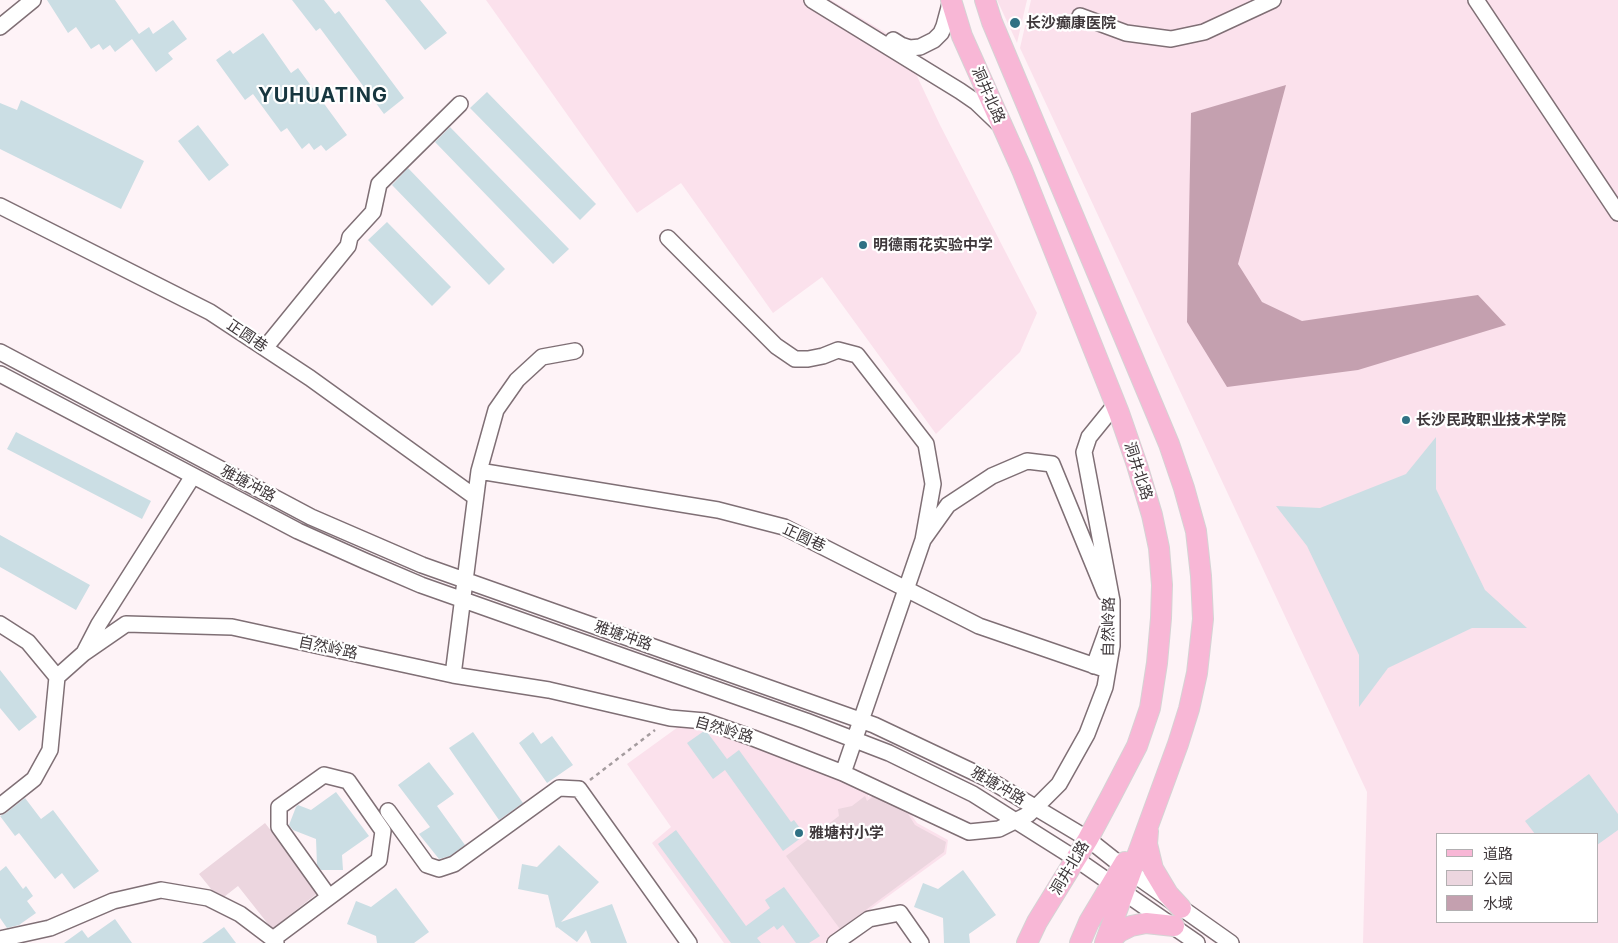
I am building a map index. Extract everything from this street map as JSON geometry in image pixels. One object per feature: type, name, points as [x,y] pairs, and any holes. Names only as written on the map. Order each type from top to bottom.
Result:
[{"type":"main road","name":"洞井北路","points":[[951,0],[962,36],[1008,138],[1138,465],[1159,548],[1162,585],[1158,663],[1150,708],[1137,746],[1088,839],[1037,922],[1027,943]]},
{"type":"main road","name":"洞井北路","points":[[986,0],[995,30],[1169,444],[1196,531],[1203,619],[1197,673],[1189,709],[1178,744],[1148,824],[1118,888],[1106,943]]},
{"type":"main road","points":[[1106,943],[1119,932],[1132,926],[1178,917],[1154,869],[1148,844],[1148,824]]},
{"type":"main road","points":[[1080,943],[1090,922],[1118,888]]},
{"type":"main road","points":[[1040,943],[1056,892]]},
{"type":"street","points":[[0,27],[33,0]]},
{"type":"street","points":[[812,0],[976,102],[999,124],[1008,138]]},
{"type":"street","points":[[827,0],[901,45],[910,48],[927,44],[941,33],[951,0]]},
{"type":"street","points":[[1080,16],[1126,33],[1171,39],[1204,32],[1273,0]]},
{"type":"street","points":[[1476,0],[1618,212]]},
{"type":"street","points":[[264,348],[348,246],[350,236],[373,212],[380,184],[460,104]]},
{"type":"street","name":"正圆巷","points":[[0,206],[210,312],[310,378],[475,497]]},
{"type":"street","points":[[668,238],[776,346],[795,359],[823,356],[838,350],[857,355],[926,444],[933,484],[923,540],[844,773]]},
{"type":"street","points":[[453,675],[479,471],[496,410],[518,380],[542,357],[576,351]]},
{"type":"street","name":"雅塘冲路","points":[[0,352],[311,517],[422,565],[861,720],[986,778],[1088,839],[1126,869],[1178,917],[1198,943]]},
{"type":"street","name":"雅塘冲路","points":[[0,374],[298,531],[421,585],[806,721],[889,753],[973,794],[1118,888],[1230,943]]},
{"type":"street","name":"自然岭路","points":[[57,677],[84,653],[126,624],[232,627],[453,675],[549,690],[670,718],[704,721],[844,773],[969,832],[999,829],[1029,814],[1060,784],[1087,734],[1105,687],[1101,668],[1112,646],[1112,601],[1084,452],[1089,437],[1115,405]]},
{"type":"street","points":[[923,540],[948,505],[992,476],[1027,461],[1052,464],[1107,599],[1107,631],[1101,668]]},
{"type":"street","name":"正圆巷","points":[[479,471],[718,510],[784,527],[980,626],[1101,668]]},
{"type":"street","points":[[84,653],[99,624],[193,476]]},
{"type":"street","points":[[0,624],[28,642],[57,677],[50,750],[34,779],[0,806]]},
{"type":"street","points":[[0,939],[50,928],[113,900],[161,890],[208,898],[240,914],[274,941],[378,860],[383,831],[348,781],[324,775],[279,807],[279,827],[329,897]]},
{"type":"street","points":[[388,811],[427,865],[439,869],[454,864],[559,788],[579,788],[689,943]]},
{"type":"street","points":[[835,943],[869,918],[900,913],[921,943]]},
{"type":"path","points":[[579,788],[670,718]]},
{"type":"shaded area","name":"明德雨花实验中学","points":[[486,0],[831,0],[901,42],[940,125],[1037,313],[1020,352],[936,434],[822,277],[773,313],[681,183],[637,213]]},
{"type":"shaded area","name":"长沙癫康医院","points":[[997,0],[1027,0],[1017,43],[998,2]]},
{"type":"shaded area","name":"长沙民政职业技术学院","points":[[1031,0],[1618,0],[1618,943],[1363,943],[1367,792],[1020,48]]},
{"type":"shaded area","name":"雅塘村小学","points":[[685,722],[730,734],[868,791],[868,797],[875,793],[910,813],[917,823],[948,840],[946,854],[824,943],[724,943],[652,843],[671,827],[627,764]]},
{"type":"green space","points":[[875,795],[908,814],[915,825],[946,842],[944,852],[840,929],[786,856],[839,816],[838,809],[852,806],[865,796],[867,801]]},
{"type":"green space","points":[[265,823],[319,892],[272,929],[238,886],[220,900],[199,874]]},
{"type":"water","points":[[1286,85],[1238,264],[1262,302],[1302,321],[1478,295],[1506,325],[1358,370],[1227,387],[1187,322],[1191,113]]},
{"type":"building","points":[[47,0],[115,0],[139,34],[149,27],[153,34],[173,20],[187,39],[168,53],[173,59],[156,72],[132,39],[115,52],[110,45],[103,50],[99,44],[91,49],[76,27],[68,33]]},
{"type":"building","points":[[292,0],[324,0],[335,14],[339,11],[404,98],[384,114],[320,28],[316,31]]},
{"type":"building","points":[[385,0],[420,0],[447,33],[425,50]]},
{"type":"building","points":[[263,33],[291,73],[298,68],[347,135],[326,151],[321,145],[314,150],[309,143],[302,149],[287,128],[281,132],[253,94],[245,100],[216,60],[230,50],[233,54]]},
{"type":"building","points":[[487,92],[596,204],[580,220],[470,108]]},
{"type":"building","points":[[21,100],[144,161],[121,209],[0,149],[0,103],[17,110]]},
{"type":"building","points":[[198,125],[229,165],[209,181],[178,141]]},
{"type":"building","points":[[450,127],[569,249],[553,264],[435,142]]},
{"type":"building","points":[[408,168],[505,269],[489,285],[392,185]]},
{"type":"building","points":[[387,222],[451,287],[432,306],[368,240]]},
{"type":"building","points":[[16,432],[151,501],[142,519],[7,449]]},
{"type":"building","points":[[1436,437],[1436,489],[1485,590],[1527,628],[1472,628],[1388,668],[1359,707],[1359,655],[1307,546],[1276,506],[1320,508],[1406,474]]},
{"type":"building","points":[[0,535],[90,585],[76,610],[0,567]]},
{"type":"building","points":[[0,670],[37,717],[19,731],[0,708]]},
{"type":"building","points":[[704,731],[707,732],[727,759],[739,750],[791,822],[794,820],[805,835],[783,851],[725,770],[713,779],[687,743]]},
{"type":"building","points":[[473,732],[523,803],[499,820],[449,748]]},
{"type":"building","points":[[533,732],[541,744],[552,736],[573,765],[547,783],[519,743]]},
{"type":"building","points":[[429,762],[454,794],[437,806],[465,845],[450,856],[439,859],[419,834],[430,827],[398,785]]},
{"type":"building","points":[[1589,774],[1618,814],[1618,830],[1598,844],[1598,833],[1534,833],[1525,821]]},
{"type":"building","points":[[336,792],[369,836],[342,855],[343,870],[321,870],[317,865],[316,839],[293,830],[289,825],[298,805],[311,810]]},
{"type":"building","points":[[25,798],[41,819],[53,810],[99,871],[74,889],[62,873],[55,879],[19,833],[15,836],[0,816]]},
{"type":"building","points":[[676,830],[746,926],[770,908],[765,900],[784,887],[820,936],[809,943],[796,943],[783,925],[777,930],[774,926],[757,938],[761,943],[731,943],[658,844]]},
{"type":"building","points":[[559,845],[599,882],[561,922],[612,904],[627,943],[591,943],[586,930],[577,942],[556,928],[548,895],[518,889],[522,864],[537,867]]},
{"type":"building","points":[[6,866],[23,889],[26,886],[33,896],[27,901],[36,913],[19,925],[7,928],[0,918],[0,871]]},
{"type":"building","points":[[963,870],[996,915],[969,934],[970,943],[944,943],[943,918],[914,907],[923,883],[938,889]]},
{"type":"building","points":[[396,888],[429,932],[414,943],[377,943],[376,936],[347,924],[356,901],[371,907]]},
{"type":"building","points":[[115,919],[132,943],[64,943],[82,930],[88,938]]},
{"type":"building","points":[[224,927],[236,943],[202,943]]},
{"type":"place","name":"长沙癫康医院","points":[[1015,23]]},
{"type":"place","name":"明德雨花实验中学","points":[[863,245]]},
{"type":"place","name":"长沙民政职业技术学院","points":[[1406,420]]},
{"type":"place","name":"雅塘村小学","points":[[799,833]]},
{"type":"district","name":"YUHUATING","points":[[323,96]]}]
